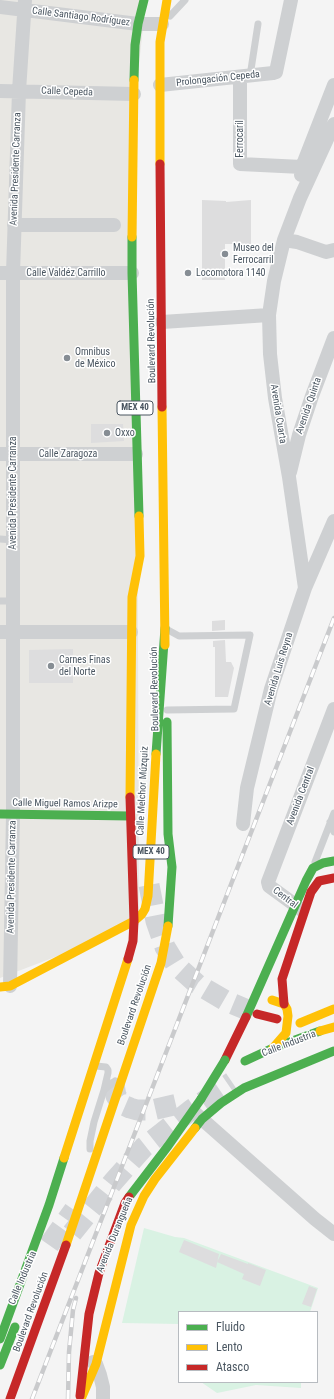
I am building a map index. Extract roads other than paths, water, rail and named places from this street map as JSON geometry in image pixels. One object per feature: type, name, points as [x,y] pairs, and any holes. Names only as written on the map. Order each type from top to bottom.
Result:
[{"type":"main road","name":"MEX 40","points":[[134,921],[130,816],[131,632],[132,597],[140,556],[132,273],[135,45],[144,0]]},
{"type":"main road","name":"Boulevard Revolución","points":[[10,1399],[37,1327],[76,1207],[93,1165],[161,963],[170,916],[172,867],[168,834],[160,85],[160,42],[162,24],[168,0]]},
{"type":"main road","points":[[140,556],[141,614]]},
{"type":"main road","name":"Calle Melchor Múzquiz","points":[[5,987],[134,921],[145,909],[148,896],[158,715],[165,628]]},
{"type":"main road","name":"Calle Miguel Ramos Arizpe","points":[[7,814],[130,816]]},
{"type":"main road","points":[[163,863],[168,834]]},
{"type":"main road","points":[[273,1048],[286,1033],[288,1024],[287,1009],[284,1004],[282,979],[306,881],[313,868],[323,863],[334,861]]},
{"type":"main road","points":[[80,1399],[96,1364],[131,1225],[144,1196],[198,1115],[201,1099],[225,1060],[300,909],[319,882],[334,878]]},
{"type":"main road","points":[[160,903],[162,883]]},
{"type":"main road","points":[[0,1339],[53,1205],[66,1154],[88,1081],[129,958],[133,941],[134,921]]},
{"type":"main road","points":[[246,1018],[255,1007],[263,1002],[270,1000],[284,1004]]},
{"type":"main road","points":[[334,1009],[297,1022],[334,1030]]},
{"type":"main road","points":[[257,1014],[277,1019]]},
{"type":"main road","name":"Calle Industria","points":[[245,1061],[273,1048],[334,1027]]},
{"type":"main road","points":[[198,1115],[221,1103],[244,1088],[334,1051]]},
{"type":"main road","name":"Avenida Durangueña","points":[[80,1399],[89,1314],[99,1273],[125,1204],[135,1188],[198,1115]]},
{"type":"main road","name":"Calle Industria","points":[[0,1365],[19,1316]]},
{"type":"street","name":"Prolongación Cepeda","points":[[160,85],[276,72],[291,0]]},
{"type":"street","name":"Calle Santiago Rodríguez","points":[[0,7],[25,5],[138,24],[162,24]]},
{"type":"street","name":"Avenida Presidente Carranza","points":[[5,987],[7,814],[6,273],[14,225],[19,91],[25,5]]},
{"type":"street","name":"Ferrocaril","points":[[245,76],[240,164],[302,167]]},
{"type":"street","name":"Avenida Cuarta","points":[[300,198],[302,167],[334,85]]},
{"type":"street","name":"Calle Cepeda","points":[[0,91],[134,94]]},
{"type":"street","name":"Avenida Cuarta","points":[[305,588],[289,476],[275,398],[270,354],[269,315],[274,281],[284,240],[300,198],[334,124]]},
{"type":"street","points":[[14,225],[114,225]]},
{"type":"street","points":[[284,240],[297,242],[326,252],[334,250]]},
{"type":"street","name":"Calle Valdéz Carrillo","points":[[6,273],[132,273]]},
{"type":"street","points":[[162,322],[269,315]]},
{"type":"street","name":"Avenida Quinta","points":[[289,476],[299,435],[334,338]]},
{"type":"street","name":"Calle Zaragoza","points":[[7,454],[136,454]]},
{"type":"street","name":"Avenida Luis Reyna","points":[[243,824],[247,788],[271,689],[305,588],[334,521]]},
{"type":"street","points":[[6,632],[131,632]]},
{"type":"street","name":"Avenida Central","points":[[268,882],[334,709]]},
{"type":"street","name":"Central","points":[[268,882],[270,886],[300,909]]},
{"type":"street","points":[[198,1115],[315,1219],[334,1234]]},
{"type":"street","points":[[84,1354],[96,1364],[103,1387],[103,1399]]},
{"type":"lane","points":[[162,24],[185,0]]},
{"type":"lane","points":[[245,76],[258,24]]},
{"type":"lane","points":[[165,628],[179,636],[250,635],[234,709],[167,710]]},
{"type":"lane","points":[[313,868],[334,813]]},
{"type":"lane","points":[[330,822],[334,832]]},
{"type":"lane","points":[[93,1066],[106,1067],[108,1070],[90,1141],[90,1153],[93,1165]]},
{"type":"lane","points":[[104,1090],[123,1074]]},
{"type":"lane","points":[[88,1081],[91,1096]]},
{"type":"lane","points":[[66,1154],[76,1144]]},
{"type":"tunnel","points":[[149,885],[156,921],[165,947],[176,965],[197,984],[226,1001],[257,1014]]},
{"type":"tunnel","points":[[113,1079],[116,1096],[123,1105],[130,1108],[137,1110],[152,1110],[178,1104]]},
{"type":"tunnel","points":[[72,1233],[113,1182],[144,1147],[191,1110],[232,1082]]},
{"type":"tunnel","points":[[49,1245],[74,1210]]},
{"type":"railway","points":[[32,1399],[334,618]]},
{"type":"railway","points":[[68,1399],[69,1352],[73,1310],[76,1298]]},
{"type":"place","name":"Museo del Ferrocarril","points":[[225,254]]},
{"type":"place","name":"Locomotora 1140","points":[[188,273]]},
{"type":"place","name":"Omnibus de México","points":[[67,358]]},
{"type":"place","name":"Oxxo","points":[[107,433]]},
{"type":"place","name":"Carnes Finas del Norte","points":[[51,666]]}]
